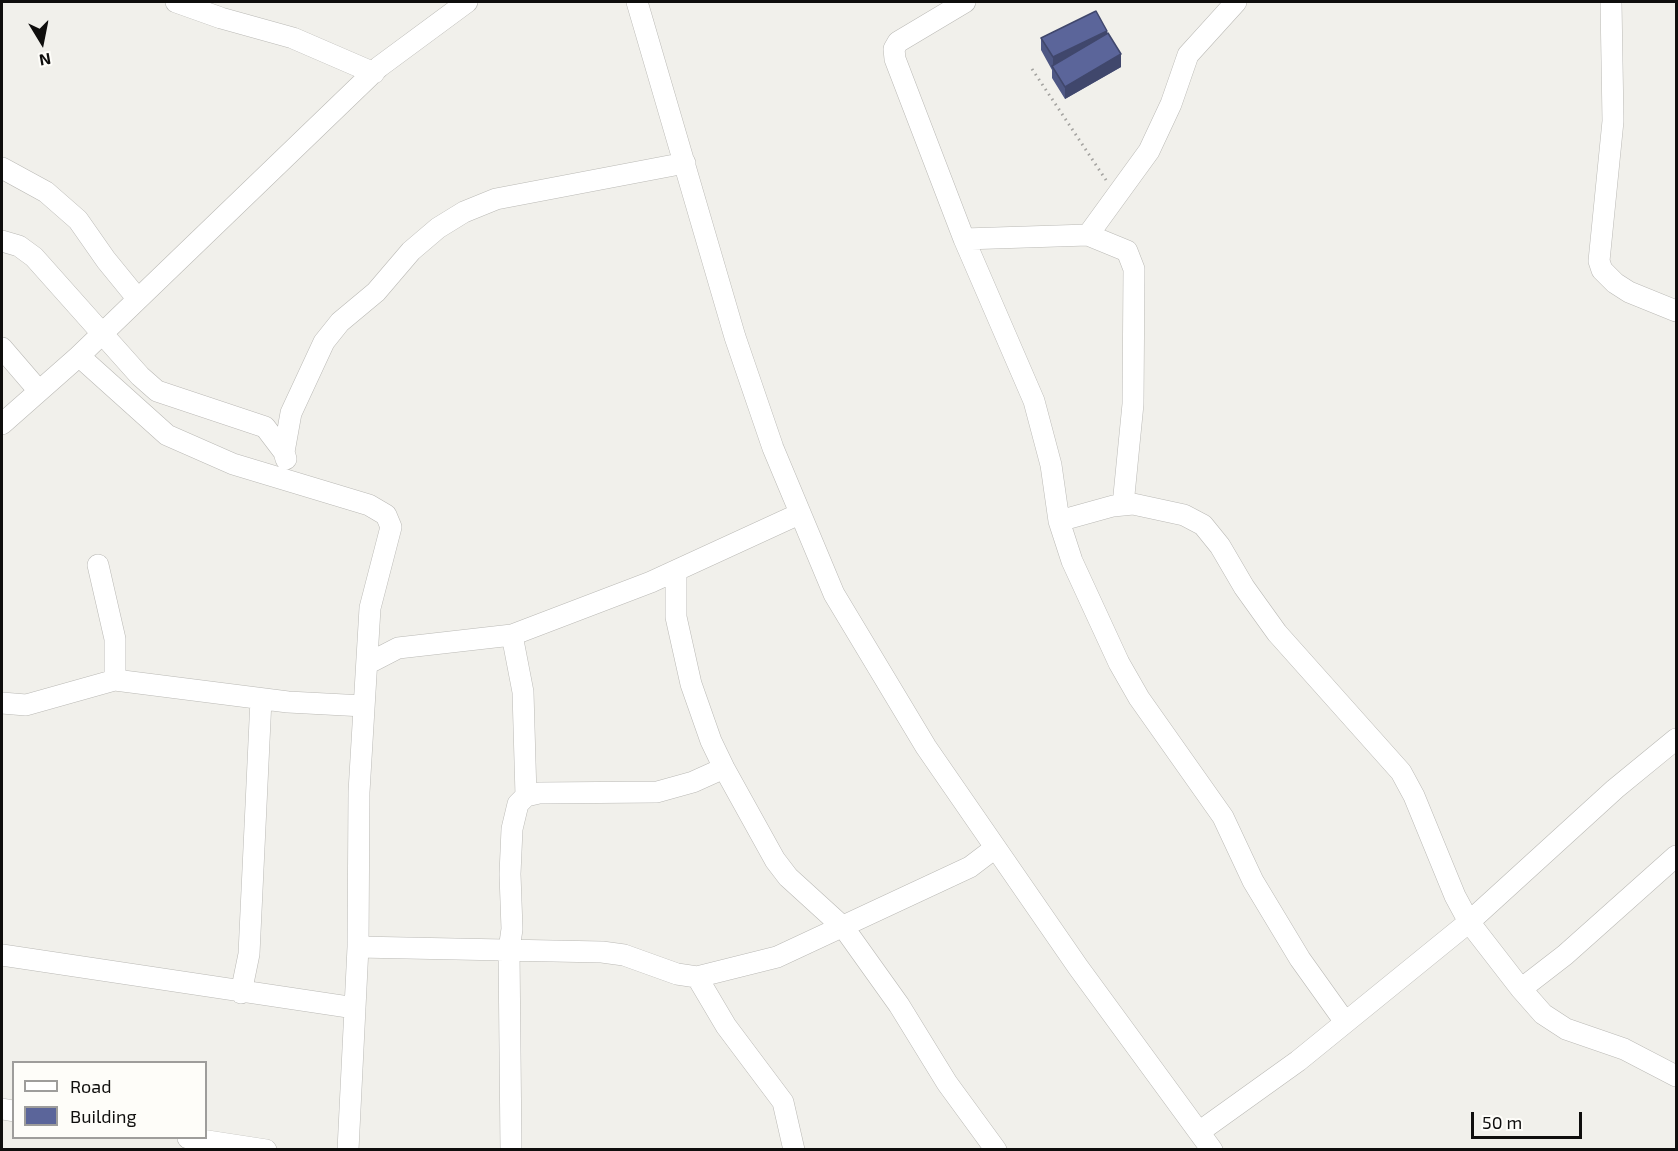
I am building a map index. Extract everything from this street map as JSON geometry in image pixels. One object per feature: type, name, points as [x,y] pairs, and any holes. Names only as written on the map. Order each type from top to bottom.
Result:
[{"type":"street","points":[[176,2],[221,18],[293,38],[374,73]]},
{"type":"street","points":[[2,424],[79,356],[374,73],[441,18],[467,2]]},
{"type":"street","points":[[637,2],[735,337],[773,448],[834,594],[926,747],[1078,968],[1212,1149]]},
{"type":"street","points":[[965,2],[898,42],[894,49],[895,58],[964,238],[1034,401],[1051,465],[1059,521],[1072,561],[1119,663],[1152,717],[1223,817],[1253,881],[1300,959],[1345,1022]]},
{"type":"street","points":[[1088,234],[1149,151],[1171,104],[1188,55],[1236,2]]},
{"type":"street","points":[[1611,2],[1613,121],[1599,261],[1602,270],[1615,283],[1629,292],[1677,311]]},
{"type":"street","points":[[284,452],[291,413],[324,342],[339,322],[376,292],[411,251],[464,212],[496,199],[685,163]]},
{"type":"street","points":[[2,168],[46,192],[78,220],[106,261],[137,298]]},
{"type":"street","points":[[964,238],[1088,234],[1127,251],[1134,269],[1133,404],[1123,504]]},
{"type":"street","points":[[2,241],[19,246],[34,257],[140,376],[158,391],[265,427],[284,452],[293,482]]},
{"type":"street","points":[[2,348],[39,391]]},
{"type":"street","points":[[79,356],[151,424],[167,435],[233,464],[369,505],[386,515],[391,527],[370,608],[368,635],[359,792],[358,947],[348,1149]]},
{"type":"street","points":[[265,427],[291,413]]},
{"type":"street","points":[[1059,521],[1123,504],[1184,515],[1203,525],[1220,546],[1244,587],[1276,633],[1401,772],[1414,796],[1469,922],[1521,989],[1543,1014],[1566,1029],[1624,1049],[1677,1076]]},
{"type":"street","points":[[367,664],[398,648],[454,644],[512,635],[651,582],[799,514]]},
{"type":"street","points":[[98,565],[115,639],[115,680]]},
{"type":"street","points":[[676,571],[676,617],[698,709],[724,768],[788,877],[844,928],[899,1005],[947,1083],[996,1149]]},
{"type":"street","points":[[651,582],[676,617]]},
{"type":"street","points":[[368,635],[398,648]]},
{"type":"street","points":[[512,635],[523,692],[526,796]]},
{"type":"street","points":[[2,703],[26,705],[115,680],[261,699],[364,706]]},
{"type":"street","points":[[241,993],[249,954],[261,699]]},
{"type":"street","points":[[1199,1132],[1298,1061],[1469,922],[1615,789],[1677,739]]},
{"type":"street","points":[[511,1149],[508,950],[512,929],[510,874],[512,829],[518,804],[526,796],[539,793],[657,792],[693,782],[724,768]]},
{"type":"street","points":[[358,947],[624,955],[677,974],[697,977],[777,957],[844,928],[970,867],[995,848]]},
{"type":"street","points":[[1521,989],[1565,956],[1677,856]]},
{"type":"street","points":[[2,955],[241,993],[355,1008]]},
{"type":"street","points":[[697,977],[726,1026],[783,1102],[794,1149]]},
{"type":"street","points":[[201,1139],[266,1149]]},
{"type":"path","points":[[1032,69],[1073,128],[1116,197]]},
{"type":"building","points":[[1096,11],[1107,31],[1053,57],[1041,38]]},
{"type":"building","points":[[1108,33],[1121,54],[1065,87],[1052,66]]}]
